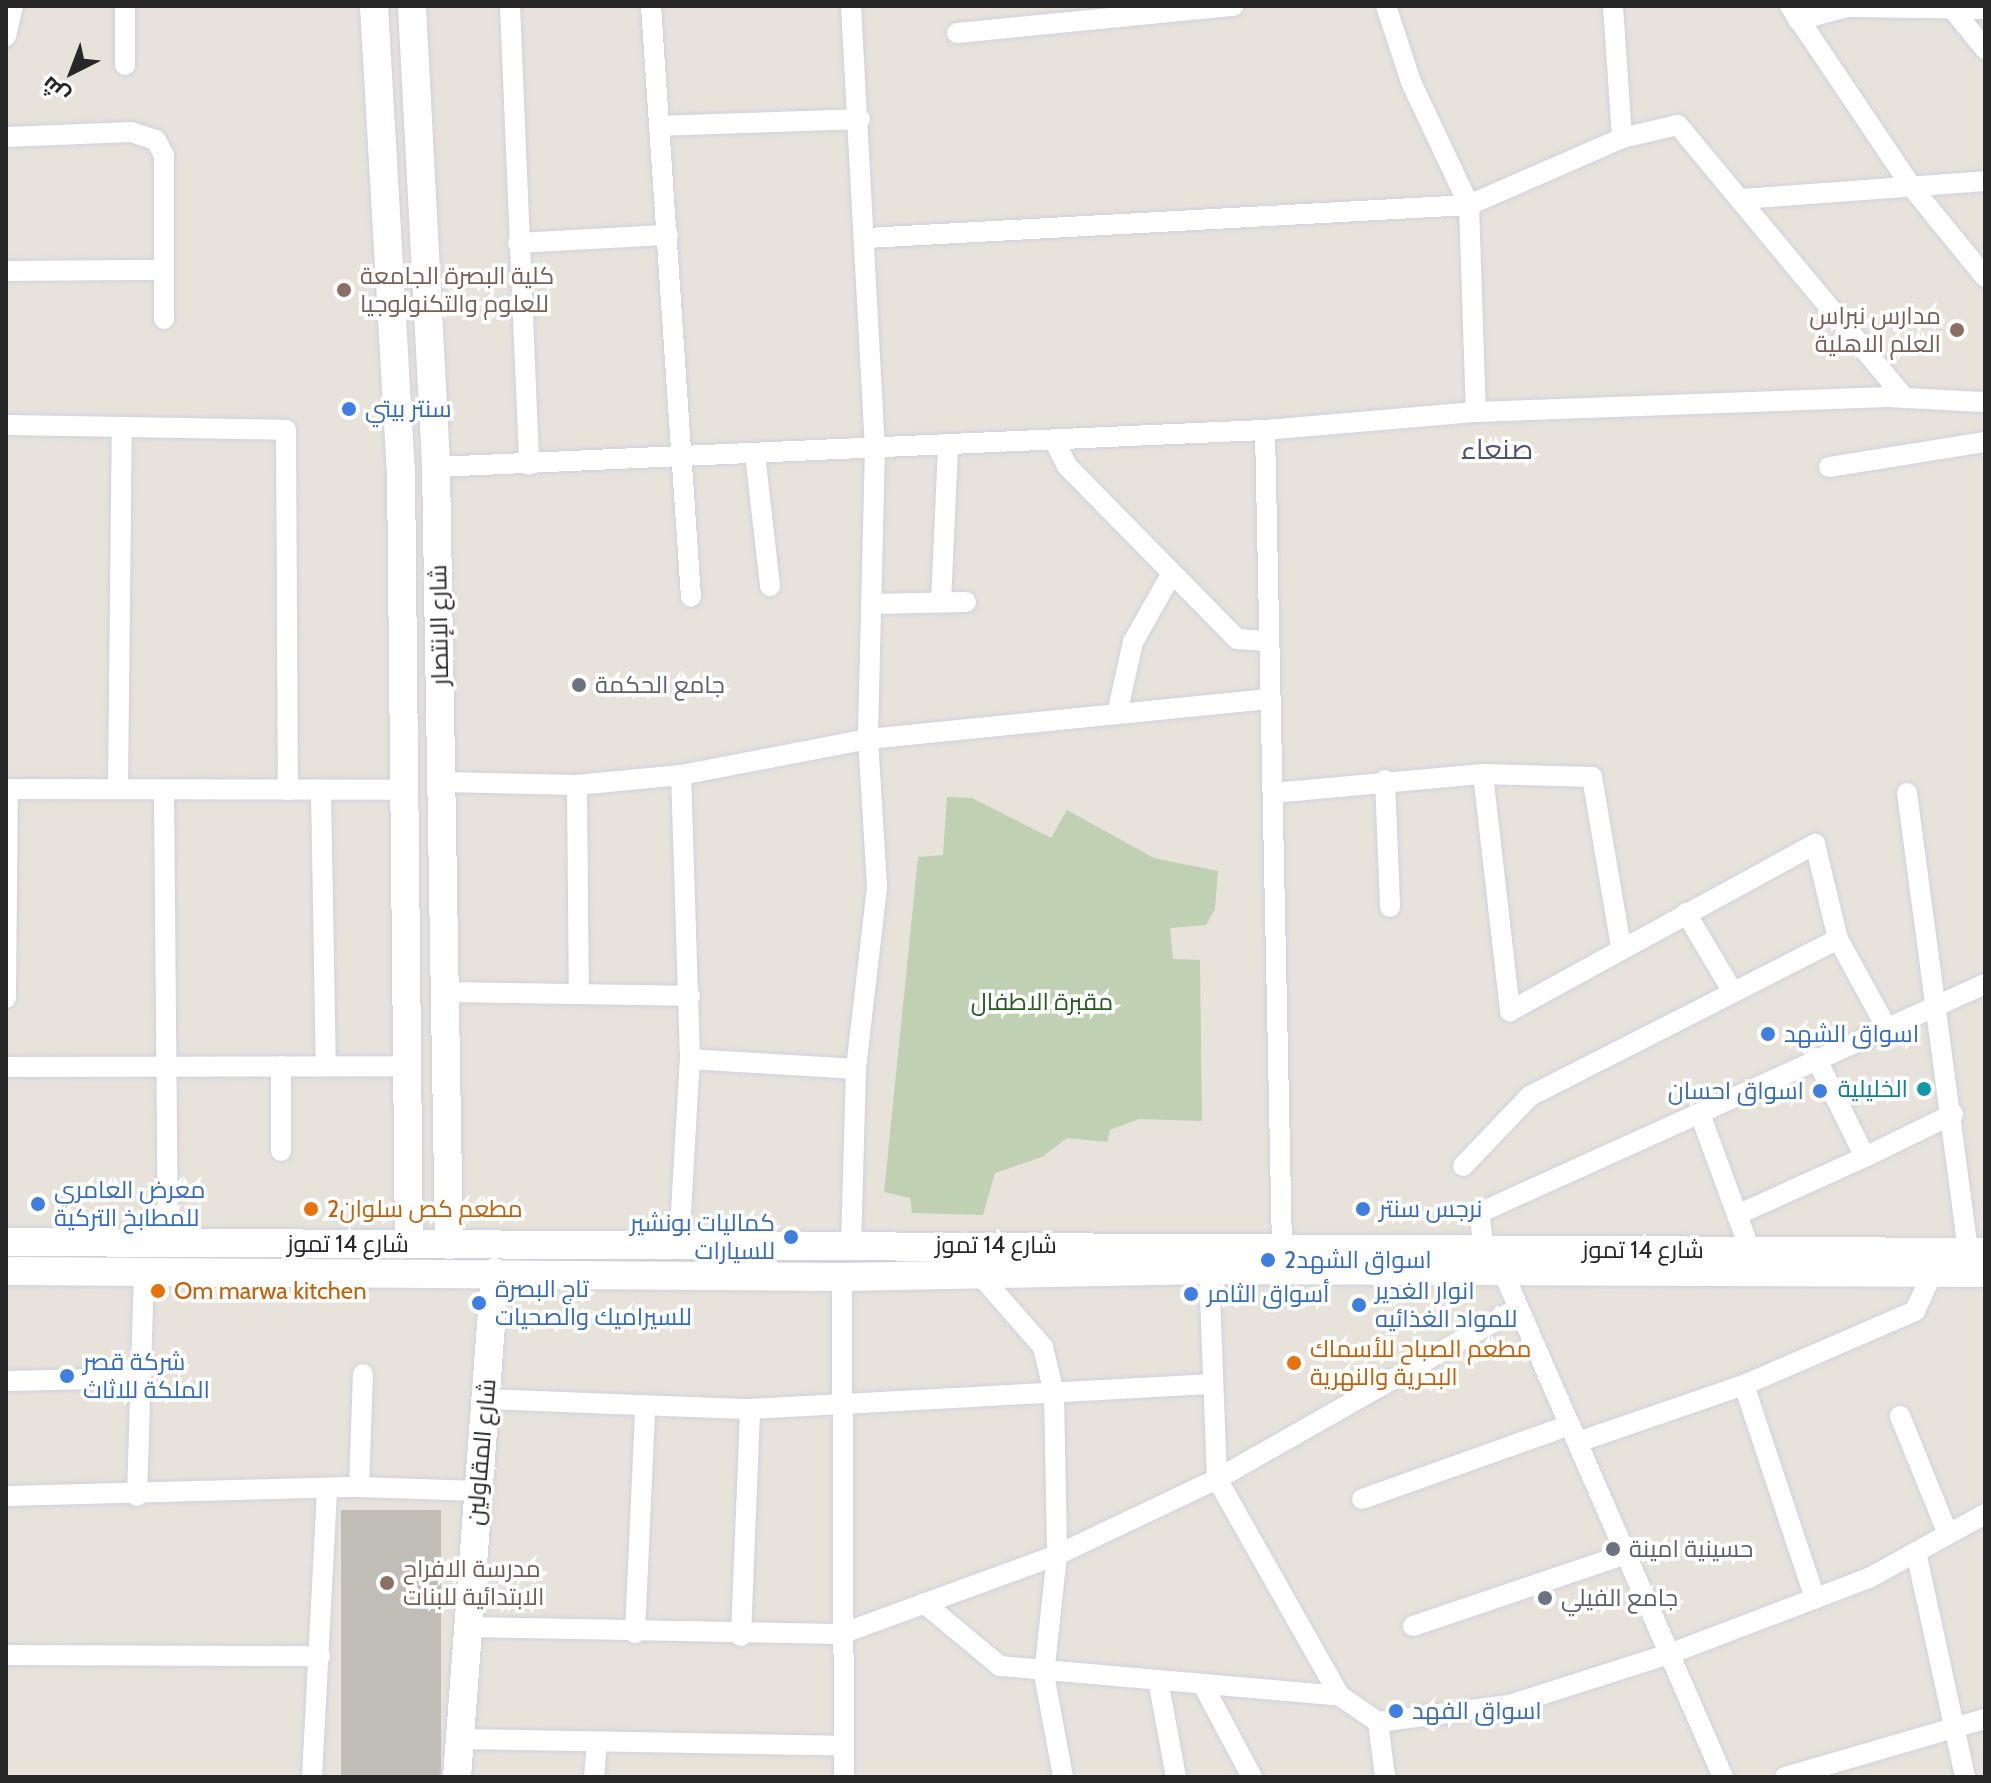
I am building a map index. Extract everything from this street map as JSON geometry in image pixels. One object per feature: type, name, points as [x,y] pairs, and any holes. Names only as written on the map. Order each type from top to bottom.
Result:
[{"type":"main road","name":"شارع الإنتصار","points":[[374,6],[401,470],[407,790],[409,1244]]},
{"type":"main road","name":"شارع الإنتصار","points":[[412,6],[436,467],[442,992],[449,1245]]},
{"type":"main road","points":[[409,1140],[445,1139]]},
{"type":"main road","name":"شارع 14 تموز","points":[[6,1242],[679,1247],[1282,1245],[1494,1261],[1932,1274],[1982,1266]]},
{"type":"main road","name":"شارع 14 تموز","points":[[6,1271],[495,1272],[842,1277],[1209,1270],[1750,1250],[1982,1266]]},
{"type":"main road","name":"شارع المقاولين","points":[[457,1777],[495,1272]]},
{"type":"street","points":[[6,36],[13,6]]},
{"type":"street","points":[[125,6],[125,65]]},
{"type":"street","points":[[510,6],[529,465]]},
{"type":"street","points":[[651,6],[691,597]]},
{"type":"street","points":[[851,6],[867,238],[875,448],[868,739],[877,887],[856,1069],[851,1245]]},
{"type":"street","points":[[957,33],[1036,14],[1234,6]]},
{"type":"street","points":[[1386,6],[1411,82],[1469,205],[1476,412]]},
{"type":"street","points":[[1613,6],[1622,138]]},
{"type":"street","points":[[1985,9],[1848,7],[1794,13],[1911,186],[1985,277]]},
{"type":"street","points":[[1951,7],[1985,49]]},
{"type":"street","points":[[659,126],[860,119]]},
{"type":"street","points":[[867,238],[1469,205],[1622,138],[1678,125],[1905,398]]},
{"type":"street","points":[[6,137],[131,132],[156,140],[164,156],[164,319]]},
{"type":"street","points":[[1742,199],[1985,181]]},
{"type":"street","points":[[518,243],[668,235]]},
{"type":"street","points":[[6,271],[163,270]]},
{"type":"street","points":[[436,467],[1265,430],[1476,412],[1905,398],[1985,402]]},
{"type":"street","points":[[6,425],[286,430],[288,790]]},
{"type":"street","points":[[118,789],[122,427]]},
{"type":"street","points":[[1265,430],[1282,1245]]},
{"type":"street","points":[[1054,440],[1067,466],[1237,639],[1269,641]]},
{"type":"street","points":[[1829,467],[1985,442]]},
{"type":"street","points":[[941,602],[948,445]]},
{"type":"street","points":[[755,454],[770,586]]},
{"type":"street","points":[[1117,714],[1133,642],[1172,573]]},
{"type":"street","points":[[871,604],[966,602]]},
{"type":"street","points":[[442,782],[577,785],[681,775],[868,739],[1271,699]]},
{"type":"street","points":[[1273,793],[1385,780],[1483,774],[1592,777],[1621,947]]},
{"type":"street","points":[[1483,774],[1510,1011],[1621,947],[1815,844],[1838,939],[1885,1025]]},
{"type":"street","points":[[679,1247],[690,1059],[681,775]]},
{"type":"street","points":[[1385,780],[1390,907]]},
{"type":"street","points":[[577,785],[579,994]]},
{"type":"street","points":[[6,998],[7,789],[407,790]]},
{"type":"street","points":[[164,790],[170,1064],[168,1243]]},
{"type":"street","points":[[321,790],[326,1066]]},
{"type":"street","points":[[1907,793],[1953,1114],[1982,1266]]},
{"type":"street","points":[[1686,913],[1733,992]]},
{"type":"street","points":[[1463,1166],[1530,1096],[1838,939]]},
{"type":"street","points":[[1723,1777],[1574,1434],[1515,1310],[1494,1261],[1479,1213],[1700,1114],[1885,1025],[1985,984]]},
{"type":"street","points":[[442,992],[690,996]]},
{"type":"street","points":[[1816,1058],[1865,1157]]},
{"type":"street","points":[[690,1059],[856,1069]]},
{"type":"street","points":[[6,1067],[170,1064],[407,1066]]},
{"type":"street","points":[[281,1066],[281,1151]]},
{"type":"street","points":[[1700,1114],[1750,1250]]},
{"type":"street","points":[[1737,1215],[1953,1114]]},
{"type":"street","points":[[1209,1270],[1209,1384],[1217,1479],[1340,1696],[1378,1722],[1509,1705],[1669,1654],[1815,1599],[1916,1552],[1947,1532],[1985,1514]]},
{"type":"street","points":[[137,1496],[144,1271]]},
{"type":"street","points":[[1362,1499],[1744,1385],[1915,1311],[1932,1274]]},
{"type":"street","points":[[980,1275],[1043,1347],[1054,1393],[1057,1555],[1044,1674],[1063,1777]]},
{"type":"street","points":[[842,1277],[846,1403],[841,1634],[844,1777]]},
{"type":"street","points":[[467,1627],[741,1636],[841,1634],[1057,1555],[1217,1479],[1515,1310]]},
{"type":"street","points":[[359,1487],[363,1374]]},
{"type":"street","points":[[6,1381],[140,1378]]},
{"type":"street","points":[[486,1399],[645,1409],[750,1409],[1209,1384]]},
{"type":"street","points":[[1744,1385],[1815,1599]]},
{"type":"street","points":[[635,1633],[645,1409]]},
{"type":"street","points":[[741,1636],[750,1409]]},
{"type":"street","points":[[1900,1416],[1947,1532]]},
{"type":"street","points":[[6,1496],[137,1496],[359,1487],[479,1491]]},
{"type":"street","points":[[312,1777],[327,1488]]},
{"type":"street","points":[[1916,1552],[1965,1777]]},
{"type":"street","points":[[1413,1626],[1626,1554]]},
{"type":"street","points":[[924,1603],[984,1658],[1044,1674],[1158,1680],[1340,1696]]},
{"type":"street","points":[[6,1655],[320,1656]]},
{"type":"street","points":[[1158,1680],[1176,1777]]},
{"type":"street","points":[[1203,1685],[1252,1777]]},
{"type":"street","points":[[1785,1777],[1833,1770],[1985,1719]]},
{"type":"street","points":[[1378,1722],[1385,1777]]},
{"type":"street","points":[[459,1739],[843,1746]]},
{"type":"street","points":[[594,1777],[597,1742]]},
{"type":"green space","name":"مقبرة الاطفال","points":[[947,797],[972,798],[1051,838],[1067,810],[1154,858],[1218,871],[1215,909],[1206,925],[1170,928],[1173,959],[1200,960],[1202,1121],[1139,1119],[1110,1130],[1107,1142],[1067,1138],[1042,1157],[995,1173],[983,1215],[912,1213],[910,1198],[884,1192],[918,857],[943,855]]},
{"type":"building","name":"مدرسة اﻻفراح اﻻبتدائية للبنات","points":[[341,1510],[441,1510],[441,1777],[341,1777]]},
{"type":"place","name":"كلية البصرة الجامعة للعلوم والتكنولوجيا","points":[[344,290]]},
{"type":"place","name":"مدارس نبراس العلم الاهلية","points":[[1957,330]]},
{"type":"place","name":"سنتر بيتي","points":[[349,409]]},
{"type":"place","name":"جامع الحكمة","points":[[579,685]]},
{"type":"place","name":"اسواق الشهد","points":[[1768,1034]]},
{"type":"place","name":"الخليلية","points":[[1924,1089]]},
{"type":"place","name":"اسواق احسان","points":[[1820,1091]]},
{"type":"place","name":"معرض العامري للمطابخ التركية","points":[[38,1204]]},
{"type":"place","name":"مطعم كص سلوان2","points":[[311,1209]]},
{"type":"place","name":"نرجس سنتر","points":[[1363,1209]]},
{"type":"place","name":"كماليات بونشير للسيارات","points":[[791,1237]]},
{"type":"place","name":"اسواق الشهد2","points":[[1268,1260]]},
{"type":"place","name":"Om marwa kitchen","points":[[158,1291]]},
{"type":"place","name":"أسواق الثامر","points":[[1191,1294]]},
{"type":"place","name":"تاج البصرة للسيراميك والصحيات","points":[[479,1303]]},
{"type":"place","name":"انوار الغدير للمواد الغذائيه","points":[[1359,1305]]},
{"type":"place","name":"مطعم الصباح للأسماك البحرية والنهرية","points":[[1294,1363]]},
{"type":"place","name":"شركة قصر الملكة للاثاث","points":[[67,1376]]},
{"type":"place","name":"حسينية امينة","points":[[1613,1549]]},
{"type":"place","name":"مدرسة اﻻفراح اﻻبتدائية للبنات","points":[[387,1583]]},
{"type":"place","name":"جامع الفيلي","points":[[1545,1598]]},
{"type":"place","name":"اسواق الفهد","points":[[1396,1711]]},
{"type":"district","name":"صنعاء","points":[[1497,449]]}]
